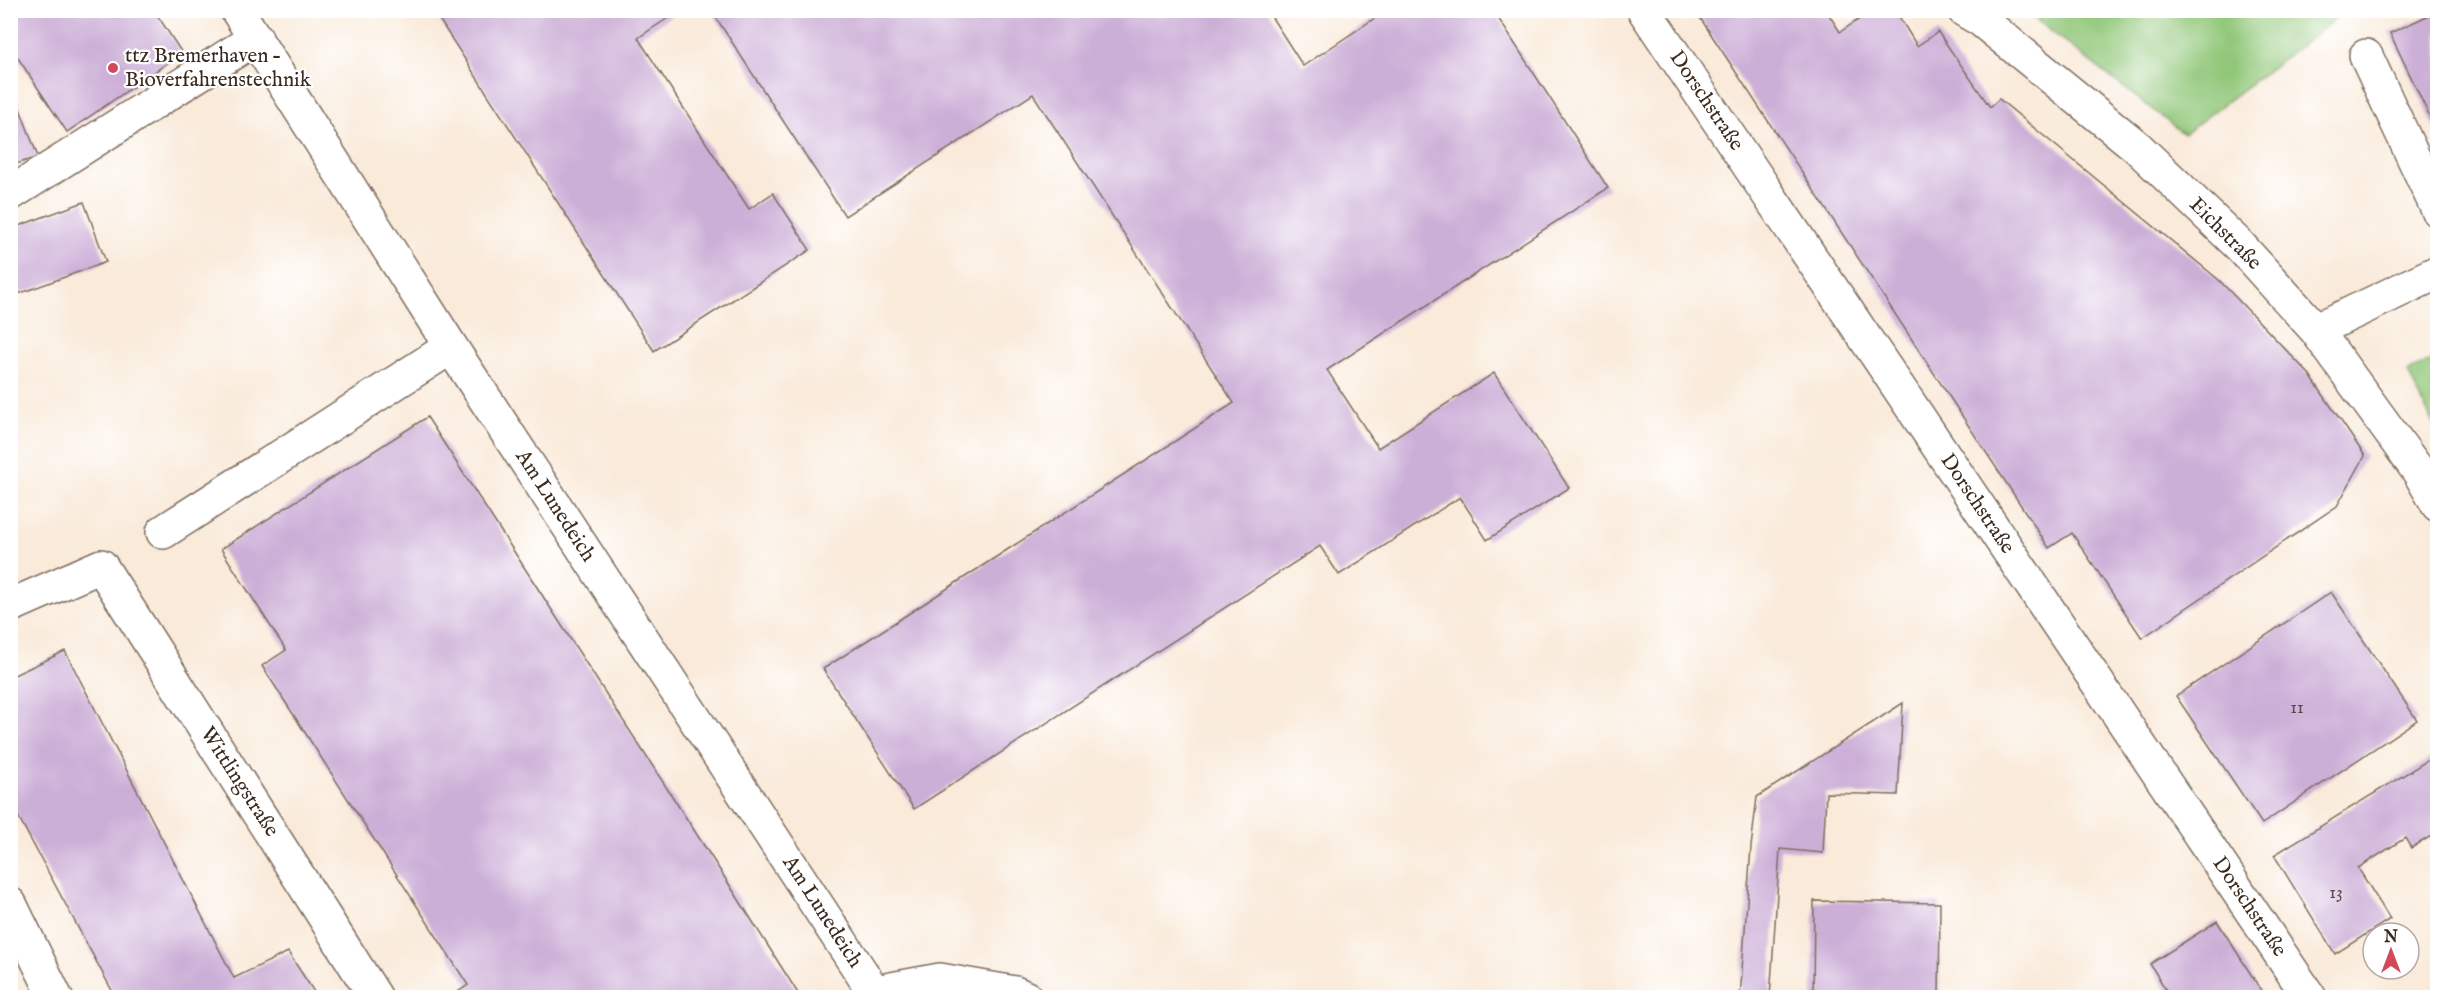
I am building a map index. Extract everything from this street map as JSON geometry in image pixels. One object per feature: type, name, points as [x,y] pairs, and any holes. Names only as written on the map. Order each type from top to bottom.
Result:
[{"type":"street","name":"Am Lunedeich","points":[[237,10],[451,347],[876,995]]},
{"type":"street","name":"Dorschstraße","points":[[1644,10],[2310,998]]},
{"type":"street","name":"Eichstraße","points":[[1964,10],[1981,20],[2137,147],[2240,246],[2316,330],[2419,472],[2438,505]]},
{"type":"street","points":[[10,194],[256,38]]},
{"type":"street","points":[[2366,56],[2438,210]]},
{"type":"street","points":[[2316,330],[2438,272]]},
{"type":"street","points":[[163,532],[451,347]]},
{"type":"street","name":"Wittlingstraße","points":[[10,606],[101,566],[376,998]]},
{"type":"street","points":[[10,904],[56,998]]},
{"type":"street","points":[[876,995],[940,980],[1015,993],[1026,998]]},
{"type":"green space","points":[[2025,11],[2346,11],[2184,134]]},
{"type":"green space","points":[[2437,358],[2437,432],[2408,372]]},
{"type":"building","points":[[10,10],[154,10],[182,53],[67,132],[10,46]]},
{"type":"building","points":[[433,10],[680,10],[638,38],[749,209],[773,193],[810,250],[654,351]]},
{"type":"building","points":[[711,10],[1267,10],[1303,66],[1387,10],[1493,10],[1608,188],[1327,370],[1378,448],[1494,373],[1569,488],[1487,540],[1460,497],[1339,575],[1320,546],[914,809],[823,669],[1234,403],[1033,94],[845,216]]},
{"type":"building","points":[[1695,10],[1826,10],[1840,32],[1873,10],[1895,10],[1917,46],[1938,32],[1990,107],[1999,99],[2219,280],[2309,374],[2365,456],[2337,506],[2142,638],[2072,533],[2049,548]]},
{"type":"building","points":[[2438,11],[2438,134],[2390,33]]},
{"type":"building","points":[[10,82],[38,157],[10,166]]},
{"type":"building","points":[[84,202],[106,262],[10,297],[10,229]]},
{"type":"building","points":[[427,417],[801,998],[449,998],[468,985],[262,666],[286,650],[221,549]]},
{"type":"building","points":[[2331,592],[2417,720],[2262,824],[2176,696]]},
{"type":"building","points":[[65,651],[234,978],[288,952],[318,998],[116,998],[10,801],[10,677]]},
{"type":"building","points":[[1903,703],[1898,795],[1826,793],[1823,853],[1780,849],[1770,998],[1740,998],[1757,797]]},
{"type":"building","points":[[2438,754],[2438,832],[2411,848],[2405,838],[2358,868],[2390,919],[2361,921],[2361,937],[2335,954],[2274,855]]},
{"type":"building","points":[[1814,901],[1940,903],[1939,998],[1813,998]]},
{"type":"building","points":[[2217,921],[2266,998],[2171,998],[2150,964]]},
{"type":"place","name":"ttz Bremerhaven – Bioverfahrenstechnik","points":[[113,68]]}]
